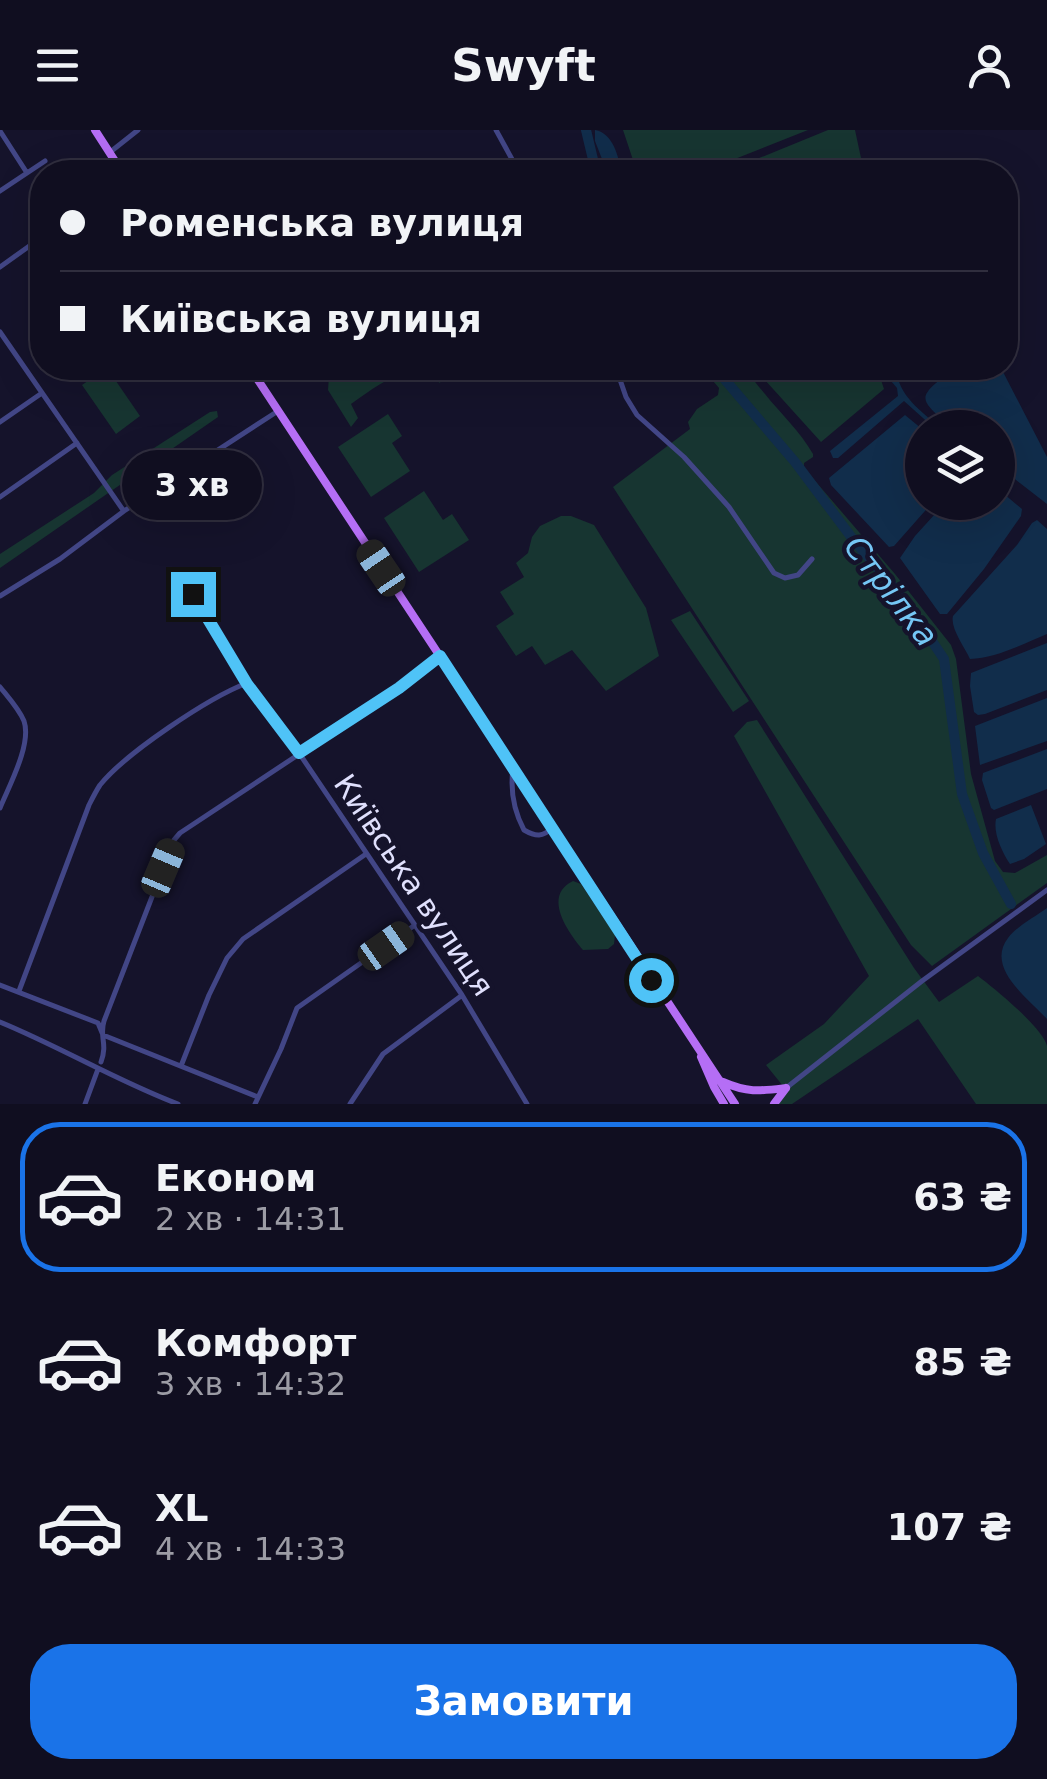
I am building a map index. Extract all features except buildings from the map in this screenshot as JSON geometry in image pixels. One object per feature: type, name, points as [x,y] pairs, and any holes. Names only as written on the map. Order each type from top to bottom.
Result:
[{"type":"main road","points":[[95,130],[114,160]]},
{"type":"main road","points":[[258,380],[734,1104]]},
{"type":"main road","points":[[700,1052],[724,1104]]},
{"type":"main road","points":[[720,1081],[754,1092],[786,1088]]},
{"type":"main road","points":[[774,1104],[786,1088]]},
{"type":"street","points":[[110,153],[138,130]]},
{"type":"street","points":[[496,130],[512,160]]},
{"type":"street","points":[[0,131],[27,173]]},
{"type":"street","points":[[0,191],[30,171]]},
{"type":"street","points":[[0,267],[30,246]]},
{"type":"street","points":[[0,332],[30,376]]},
{"type":"street","points":[[0,347],[7,342]]},
{"type":"street","points":[[33,380],[124,511]]},
{"type":"street","points":[[620,380],[637,415],[684,458],[729,508],[774,573],[785,578],[798,575],[812,559]]},
{"type":"street","points":[[0,422],[42,393]]},
{"type":"street","points":[[0,596],[278,412]]},
{"type":"street","points":[[0,497],[77,444]]},
{"type":"street","name":"Київська вулиця","points":[[193,594],[247,684],[299,753],[462,995],[527,1104]]},
{"type":"street","points":[[102,1035],[174,840],[440,656]]},
{"type":"street","points":[[19,991],[88,805],[99,786],[133,754],[218,697],[247,684]]},
{"type":"street","points":[[0,687],[23,718],[26,733],[24,748],[0,808]]},
{"type":"street","points":[[513,769],[512,790],[524,830],[538,836],[552,828]]},
{"type":"street","points":[[180,1066],[227,958],[244,939],[367,854]]},
{"type":"street","points":[[786,1088],[922,981],[1047,890]]},
{"type":"street","points":[[102,1035],[256,1101],[297,1008],[415,925]]},
{"type":"street","points":[[0,985],[98,1024],[106,1047],[85,1104]]},
{"type":"street","points":[[350,1104],[383,1054],[462,995]]},
{"type":"street","points":[[0,1022],[178,1104]]},
{"type":"green space","points":[[623,130],[808,130],[732,160],[633,160]]},
{"type":"green space","points":[[828,130],[855,130],[861,160],[754,160]]},
{"type":"green space","points":[[89,380],[115,380],[140,416],[116,434],[82,385]]},
{"type":"green space","points":[[329,380],[387,380],[351,404],[358,418],[351,427],[328,390]]},
{"type":"green space","points":[[712,380],[754,380],[813,454],[804,468],[951,645],[971,774],[995,861],[1003,872],[1015,873],[1047,855],[1047,883],[932,966],[911,945],[613,487],[690,429],[688,422],[697,409],[718,395],[719,388]]},
{"type":"green space","points":[[765,380],[881,380],[884,389],[821,442]]},
{"type":"green space","points":[[217,411],[218,417],[0,568],[0,554],[94,493],[112,475]]},
{"type":"green space","points":[[388,414],[402,436],[392,443],[410,471],[371,497],[338,447]]},
{"type":"green space","points":[[424,491],[443,520],[452,514],[469,540],[419,572],[384,518]]},
{"type":"green space","points":[[561,516],[594,525],[646,608],[659,656],[606,691],[572,650],[545,665],[532,646],[516,656],[496,626],[514,614],[500,592],[524,577],[516,563],[528,553],[540,526]]},
{"type":"green space","points":[[690,611],[749,701],[733,712],[671,620]]},
{"type":"green space","points":[[757,720],[939,1002],[978,976],[1044,1038],[1047,1104],[976,1104],[918,1019],[792,1104],[776,1104],[787,1091],[766,1065],[824,1024],[869,976],[734,736],[747,722]]},
{"type":"green space","points":[[573,881],[581,884],[615,935],[614,944],[608,949],[583,950],[565,924],[559,896]]},
{"type":"water","points":[[595,130],[611,141],[618,160],[602,160]]},
{"type":"water","points":[[891,380],[899,380],[920,410],[914,410],[904,401],[838,458],[833,458],[830,451],[898,396]]},
{"type":"water","points":[[940,380],[1007,380],[1047,457],[1047,504],[1015,479],[1015,410],[932,410],[927,403],[928,392]]},
{"type":"water","points":[[905,415],[905,520],[917,520],[894,546],[889,547],[831,485],[829,478]]},
{"type":"water","points":[[1015,503],[1022,509],[984,569],[947,614],[940,614],[900,558],[930,520],[1015,520]]},
{"type":"water","points":[[1037,520],[1047,529],[1047,634],[999,653],[970,659],[955,631],[953,616]]},
{"type":"water","points":[[1047,643],[1047,690],[985,714],[974,712],[971,673]]},
{"type":"water","points":[[1047,698],[1047,741],[980,765],[975,726]]},
{"type":"water","points":[[1047,749],[1047,789],[991,808],[983,773]]},
{"type":"water","points":[[1031,805],[1046,844],[1010,864],[999,842],[996,819]]},
{"type":"water","points":[[1047,908],[1047,1019],[1005,972],[1002,949],[1021,926]]},
{"type":"waterway","name":"Стрілка","points":[[586,130],[593,160]]},
{"type":"waterway","name":"Стрілка","points":[[725,380],[905,601],[944,659],[962,794],[983,853],[1011,904]]},
{"type":"route","points":[[193,594],[247,684],[299,753],[399,688],[440,656],[651,980]]}]
